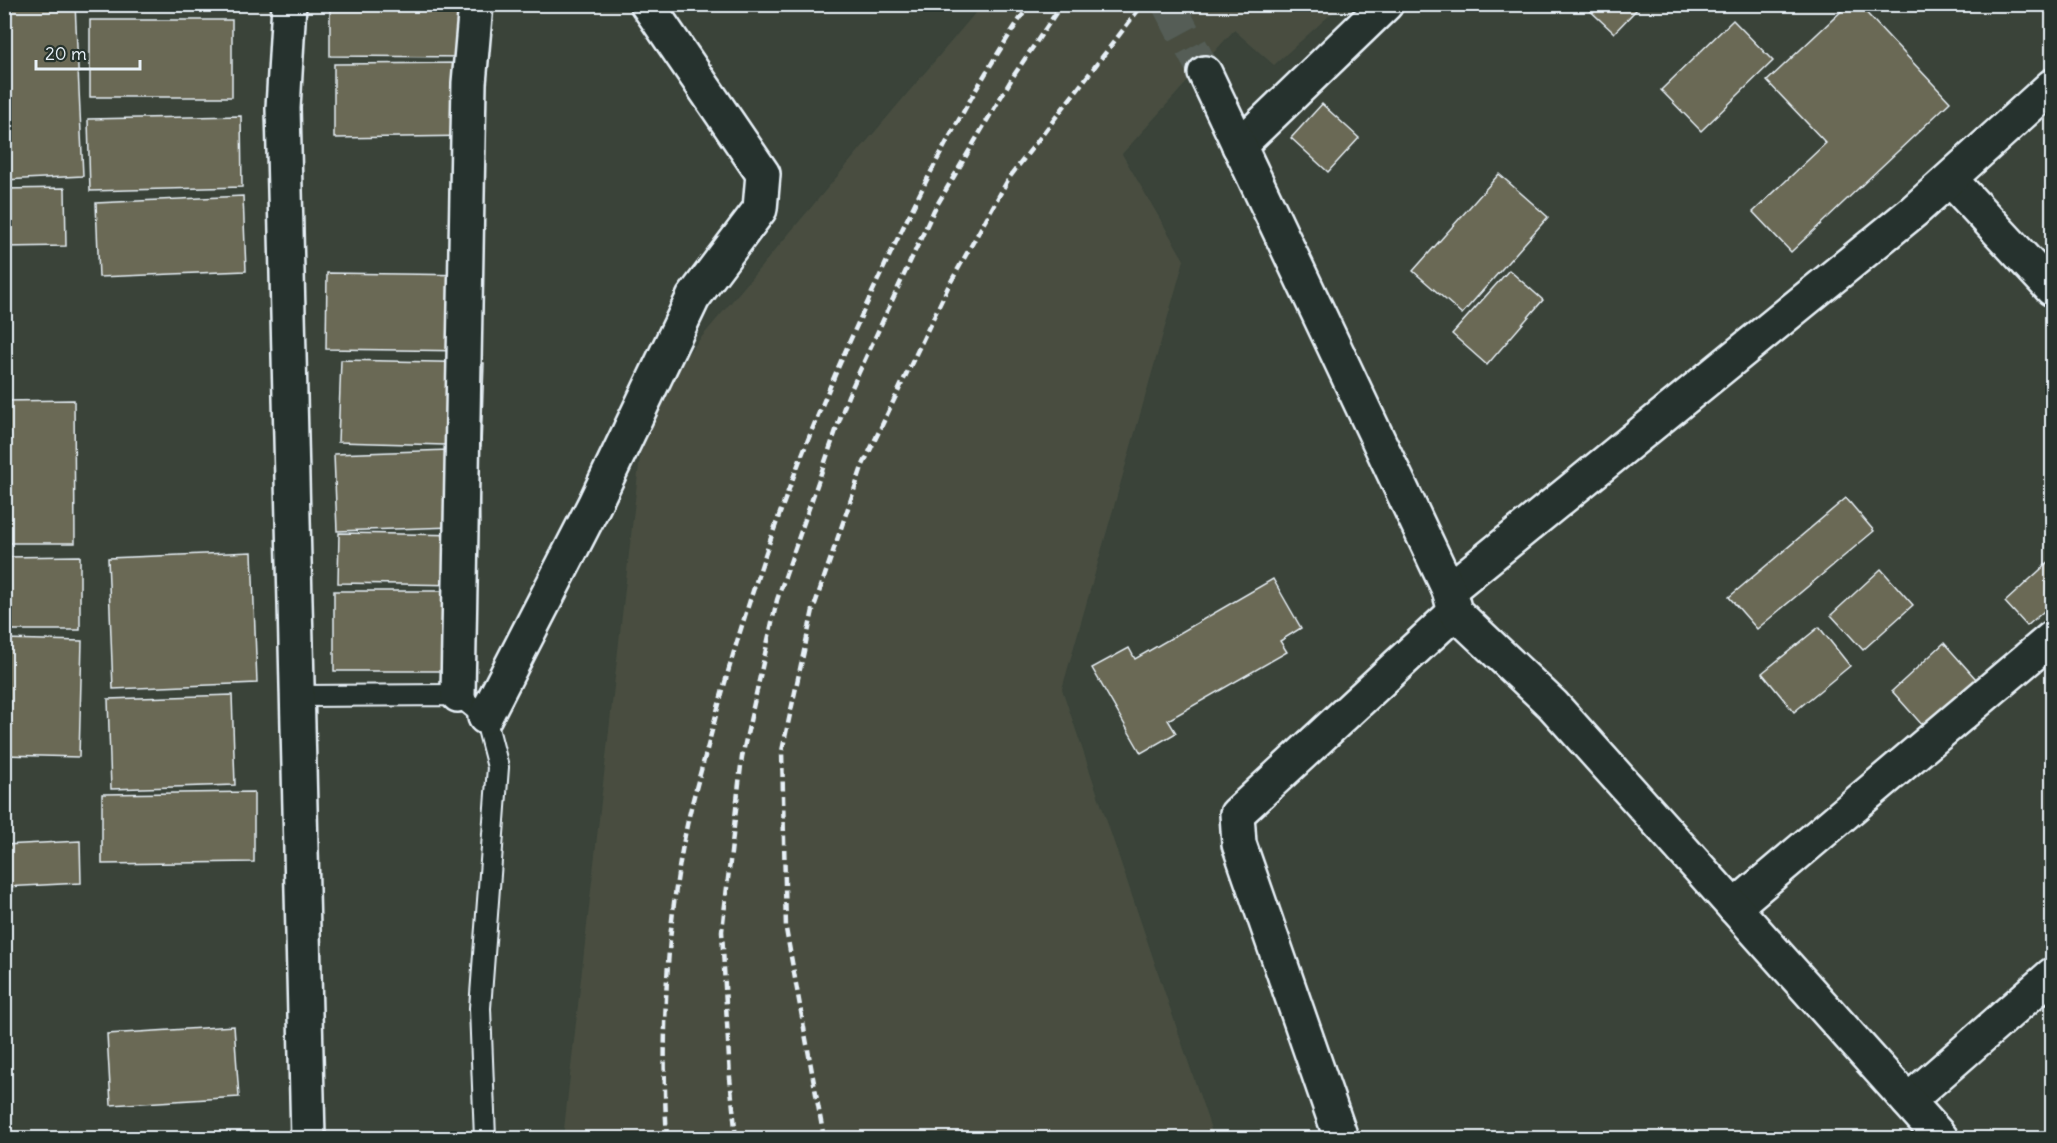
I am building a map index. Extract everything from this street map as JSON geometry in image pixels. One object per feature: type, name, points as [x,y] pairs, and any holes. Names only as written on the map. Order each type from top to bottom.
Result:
[{"type":"street","points":[[289,4],[283,108],[308,1138]]},
{"type":"street","points":[[458,695],[469,83],[476,4]]},
{"type":"street","points":[[485,717],[594,505],[693,298],[760,209],[763,174],[647,4]]},
{"type":"street","points":[[1239,146],[1386,4]]},
{"type":"street","points":[[1205,73],[1452,601],[1553,705],[1941,1138]]},
{"type":"street","points":[[1341,1138],[1239,844],[1237,814],[1452,601],[1951,180],[2052,86]]},
{"type":"street","points":[[1951,180],[2052,289]]},
{"type":"street","points":[[1734,907],[2052,638]]},
{"type":"street","points":[[1908,1101],[2052,975]]},
{"type":"lane","points":[[297,696],[458,695],[485,717],[498,767],[480,1008],[485,1138]]},
{"type":"shaded area","points":[[982,5],[1341,5],[1274,65],[1234,30],[1122,154],[1184,260],[1062,689],[1214,1138],[563,1138],[646,403]]},
{"type":"building","points":[[4,4],[75,4],[83,176],[4,180]]},
{"type":"building","points":[[330,4],[476,4],[475,57],[330,56]]},
{"type":"building","points":[[1583,4],[1632,4],[1637,9],[1614,33]]},
{"type":"building","points":[[1849,4],[1858,4],[1950,102],[1791,252],[1753,212],[1826,143],[1767,81]]},
{"type":"building","points":[[90,20],[232,20],[232,97],[90,97]]},
{"type":"building","points":[[1733,20],[1773,61],[1701,131],[1661,90]]},
{"type":"building","points":[[470,63],[471,136],[334,138],[334,64]]},
{"type":"building","points":[[1322,104],[1359,138],[1328,172],[1291,138]]},
{"type":"building","points":[[241,116],[242,187],[90,191],[88,119]]},
{"type":"building","points":[[1499,174],[1548,217],[1462,314],[1413,271]]},
{"type":"building","points":[[65,188],[66,246],[4,247],[4,189]]},
{"type":"building","points":[[243,196],[246,271],[99,277],[96,203]]},
{"type":"building","points":[[1509,270],[1543,300],[1487,365],[1452,334]]},
{"type":"building","points":[[327,273],[472,275],[471,351],[326,349]]},
{"type":"building","points":[[341,360],[484,363],[481,446],[338,442]]},
{"type":"building","points":[[74,400],[75,543],[4,543],[4,401]]},
{"type":"building","points":[[478,449],[480,526],[337,531],[334,454]]},
{"type":"building","points":[[1846,498],[1874,531],[1757,629],[1729,597]]},
{"type":"building","points":[[339,533],[464,535],[463,585],[338,583]]},
{"type":"building","points":[[252,552],[257,683],[113,689],[108,558]]},
{"type":"building","points":[[80,556],[80,630],[4,630],[4,557]]},
{"type":"building","points":[[2052,559],[2052,604],[2027,626],[2005,602]]},
{"type":"building","points":[[1881,569],[1913,605],[1863,650],[1831,615]]},
{"type":"building","points":[[1273,579],[1301,628],[1280,641],[1287,652],[1168,720],[1176,733],[1141,753],[1092,668],[1129,648],[1135,659]]},
{"type":"building","points":[[334,591],[444,591],[443,671],[334,671]]},
{"type":"building","points":[[1819,627],[1850,666],[1794,712],[1762,673]]},
{"type":"building","points":[[4,639],[82,641],[79,757],[4,755]]},
{"type":"building","points":[[1944,643],[1976,679],[1924,727],[1892,691]]},
{"type":"building","points":[[232,695],[235,785],[111,789],[108,699]]},
{"type":"building","points":[[254,792],[254,862],[102,864],[102,794]]},
{"type":"building","points":[[80,841],[81,883],[4,887],[4,845]]},
{"type":"building","points":[[234,1026],[239,1097],[111,1105],[107,1034]]},
{"type":"tunnel","points":[[1168,4],[1205,73]]},
{"type":"railway","points":[[667,1138],[665,1023],[670,944],[679,867],[694,797],[741,628],[800,460],[870,297],[944,147],[985,74],[1030,4]]},
{"type":"railway","points":[[736,1138],[730,1078],[722,931],[742,757],[777,600],[848,396],[934,210],[1014,75],[1062,4]]},
{"type":"railway","points":[[824,1138],[786,929],[782,751],[813,610],[862,467],[948,287],[1009,178],[1143,4]]}]
